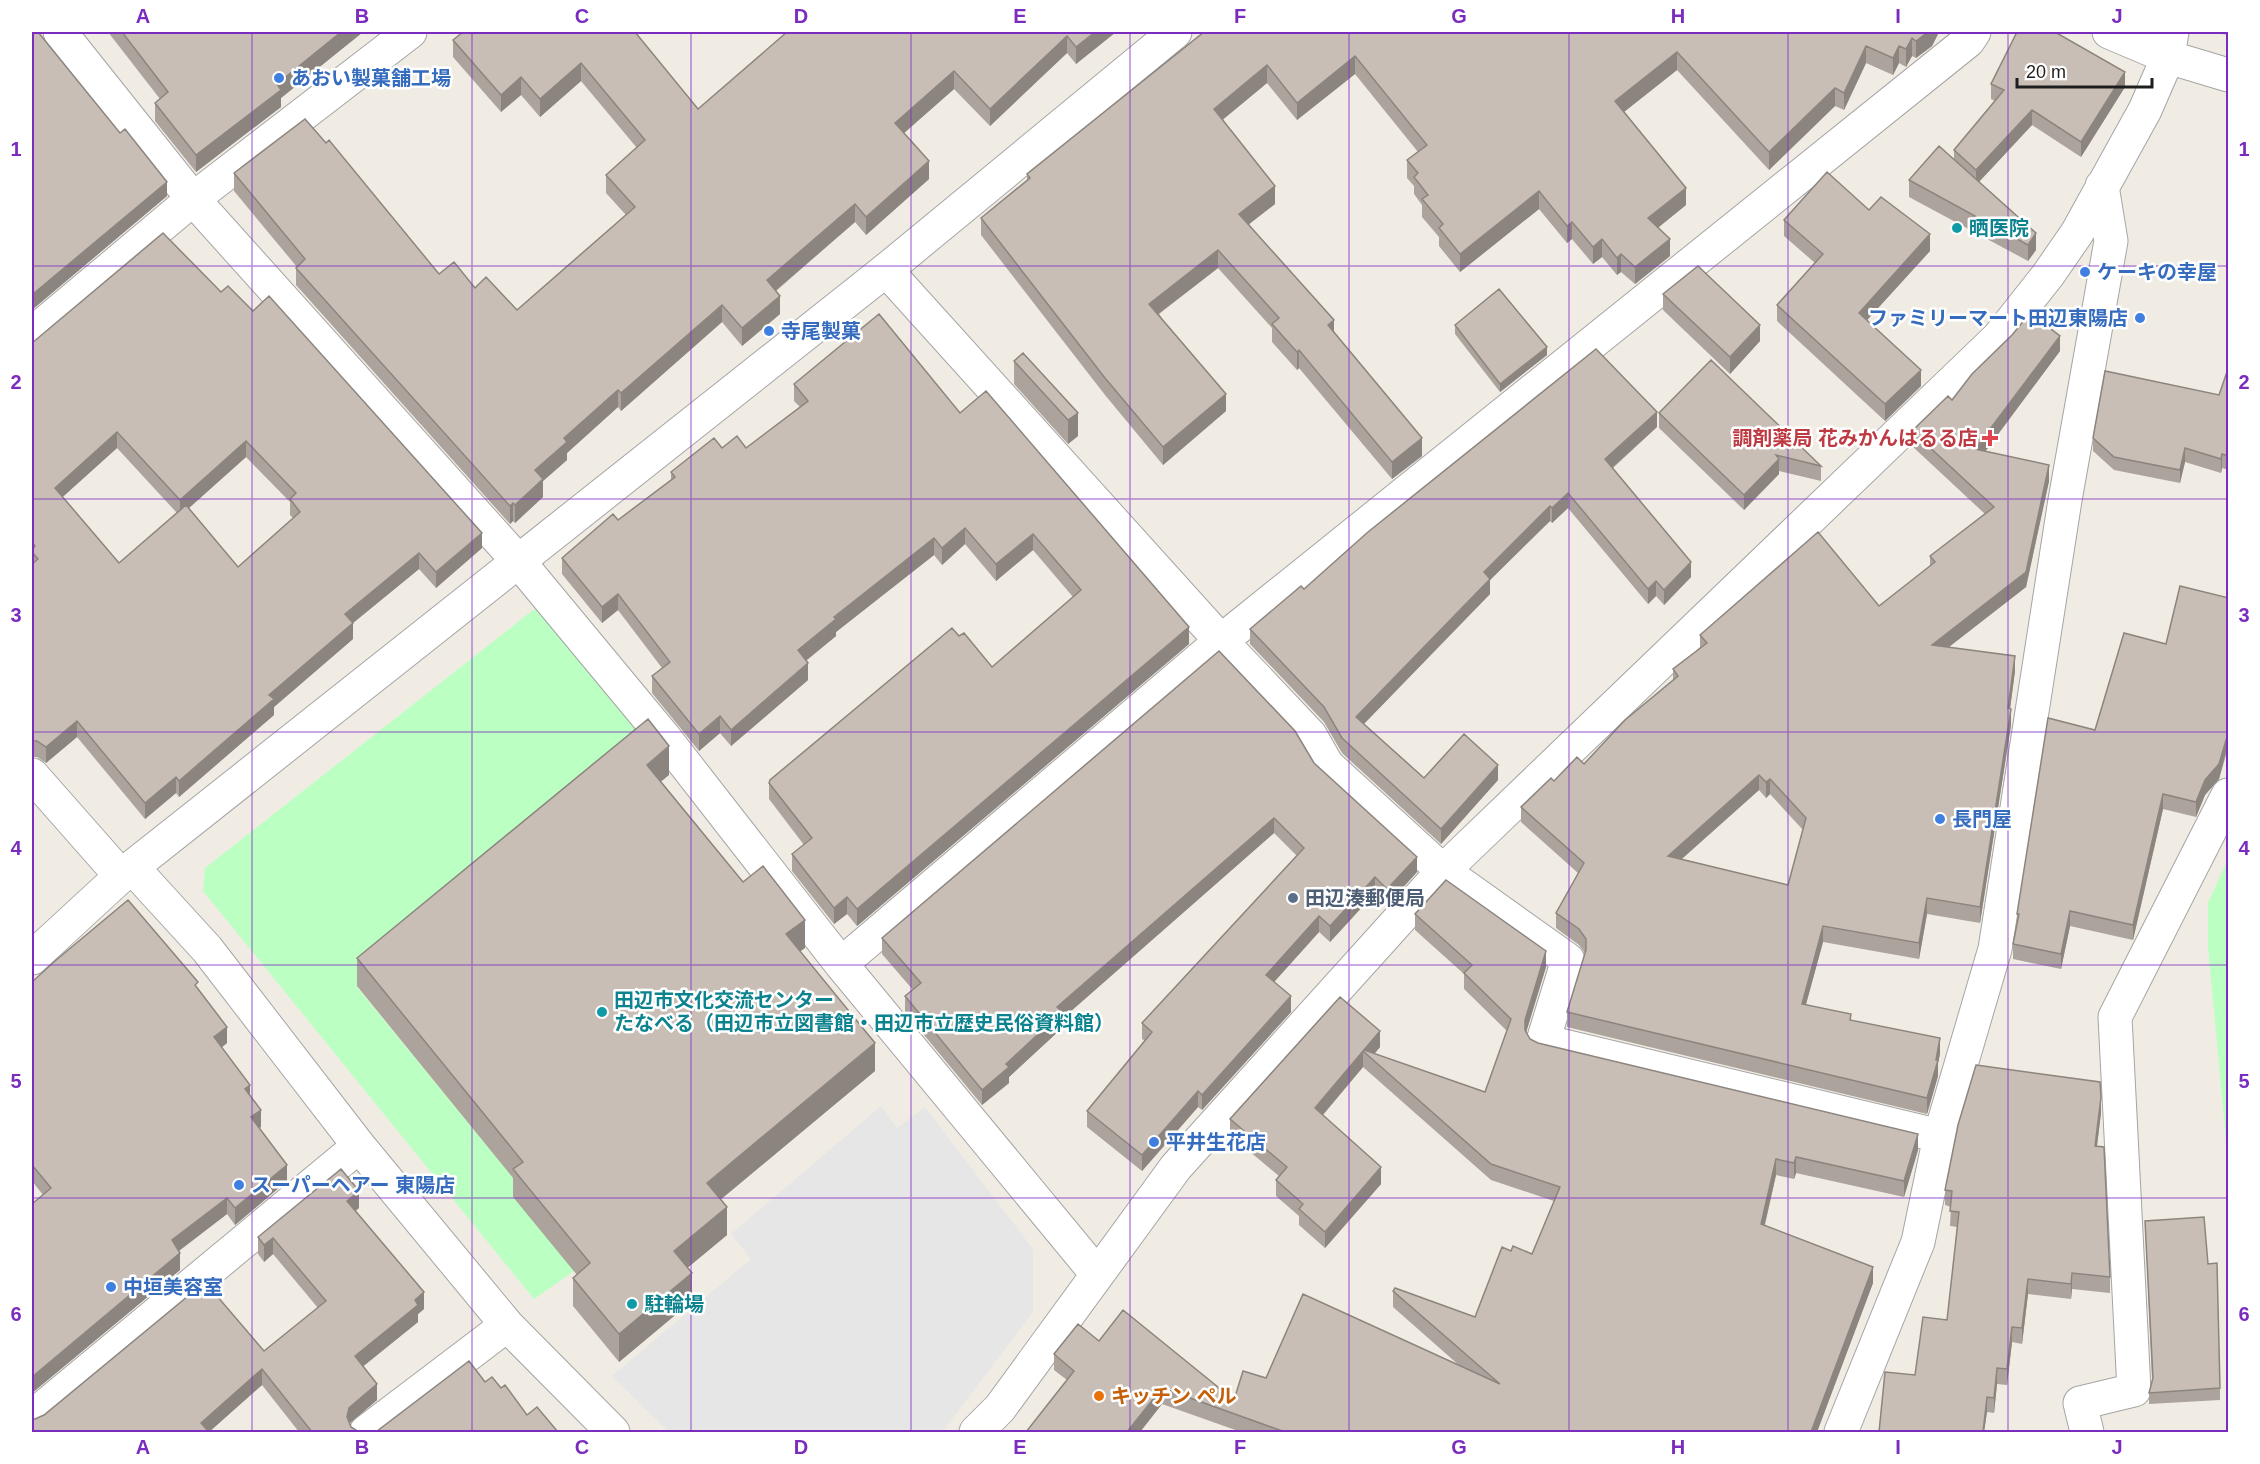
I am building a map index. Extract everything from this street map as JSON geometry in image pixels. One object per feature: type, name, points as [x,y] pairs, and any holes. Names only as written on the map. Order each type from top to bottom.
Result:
[{"type":"street","points":[[60,32],[193,199],[519,562],[664,737],[841,964],[1097,1274]]},
{"type":"street","points":[[32,334],[193,199],[410,32]]},
{"type":"street","points":[[32,958],[127,872],[886,270],[1175,32]]},
{"type":"street","points":[[841,964],[1221,641],[1968,41],[1974,32]]},
{"type":"street","points":[[2109,32],[2170,44],[2229,75]]},
{"type":"street","points":[[976,1432],[999,1408],[1176,1167],[1443,871],[1999,337],[2077,234],[2145,110],[2170,44]]},
{"type":"street","points":[[1841,1432],[1918,1242],[1940,1136],[1995,948],[2066,500],[2111,241],[2102,186]]},
{"type":"street","points":[[886,270],[1221,641],[1310,735],[1327,765],[1443,871],[1568,960],[1543,1041],[1940,1136]]},
{"type":"street","points":[[32,775],[207,950],[359,1146],[507,1325],[614,1432]]},
{"type":"street","points":[[2087,1432],[2080,1403],[2134,1390],[2115,1017],[2229,795]]},
{"type":"street","points":[[32,1417],[359,1146]]},
{"type":"street","points":[[366,1432],[507,1325]]},
{"type":"green space","points":[[537,607],[650,746],[357,987],[523,1190],[574,1271],[534,1299],[203,891],[205,868]]},
{"type":"green space","points":[[2228,859],[2228,1161],[2208,947],[2208,903]]},
{"type":"shaded area","points":[[881,1106],[897,1128],[925,1107],[1033,1249],[1033,1312],[942,1432],[669,1432],[612,1376],[751,1259],[731,1234]]},
{"type":"building","points":[[32,32],[38,32],[120,133],[125,129],[167,182],[33,294],[32,293]]},
{"type":"building","points":[[122,32],[341,32],[277,84],[281,90],[196,155],[155,103],[168,92]]},
{"type":"building","points":[[463,32],[635,32],[698,109],[787,32],[1095,32],[1076,47],[1067,36],[990,109],[954,71],[895,123],[929,161],[866,217],[855,204],[767,280],[780,296],[742,328],[722,305],[621,393],[618,390],[564,438],[567,442],[535,470],[543,479],[515,505],[513,503],[510,506],[296,268],[305,259],[234,173],[305,119],[326,143],[329,140],[439,274],[454,262],[475,288],[486,277],[517,310],[635,207],[606,175],[645,140],[581,63],[540,99],[521,77],[501,95],[453,40]]},
{"type":"building","points":[[1204,32],[1928,32],[1916,41],[1912,38],[1906,49],[1899,46],[1893,58],[1866,46],[1844,93],[1835,88],[1769,152],[1677,52],[1615,101],[1686,188],[1648,218],[1670,239],[1635,267],[1621,254],[1617,258],[1602,239],[1593,247],[1572,222],[1567,226],[1539,191],[1460,254],[1439,228],[1443,224],[1422,199],[1428,195],[1414,177],[1418,173],[1407,160],[1427,145],[1355,56],[1297,103],[1267,65],[1214,109],[1275,186],[1239,214],[1334,320],[1328,325],[1422,438],[1392,462],[1299,350],[1297,352],[1272,324],[1279,318],[1218,250],[1149,304],[1226,394],[1163,447],[1105,378],[981,218],[1030,178],[1027,174]]},
{"type":"building","points":[[2017,32],[2055,32],[2125,72],[2081,142],[2032,110],[1976,170],[1954,150],[2004,90],[1991,84]]},
{"type":"building","points":[[1939,146],[2036,233],[2028,245],[1909,180]]},
{"type":"building","points":[[1827,172],[1869,210],[1881,197],[1930,234],[1859,313],[1921,370],[1885,404],[1777,305],[1823,254],[1784,220]]},
{"type":"building","points":[[163,233],[221,292],[228,286],[253,311],[269,296],[482,533],[436,572],[419,553],[345,614],[353,623],[269,695],[274,699],[179,781],[176,777],[145,803],[77,721],[46,747],[37,741],[32,741],[32,564],[38,559],[32,552],[35,546],[32,542],[32,343]],"holes":[[[117,432],[180,500],[246,441],[296,493],[290,499],[300,512],[238,567],[186,505],[119,563],[55,488]]]},
{"type":"building","points":[[1698,266],[1760,325],[1730,357],[1663,294]]},
{"type":"building","points":[[1499,289],[1547,347],[1500,384],[1455,325]]},
{"type":"building","points":[[2030,313],[2060,336],[1975,449],[2049,465],[2026,572],[1932,645],[2015,656],[2008,708],[2011,709],[1980,907],[1927,898],[1919,943],[1823,926],[1802,1004],[1851,1014],[1850,1020],[1940,1038],[1936,1060],[1938,1060],[1927,1098],[1567,1012],[1586,950],[1586,939],[1579,929],[1556,913],[1584,863],[1521,807],[1551,778],[1554,781],[1577,757],[1584,764],[1625,720],[1678,676],[1673,669],[1707,643],[1700,635],[1818,532],[1879,606],[1935,562],[1930,556],[1994,507],[1912,431],[1948,396],[1952,400],[1972,374],[2012,335]],"holes":[[[1759,775],[1766,782],[1770,779],[1806,818],[1788,885],[1668,856]]]},
{"type":"building","points":[[879,314],[960,413],[986,391],[1189,627],[857,909],[847,897],[834,908],[792,854],[812,838],[769,783],[770,780],[952,628],[959,636],[964,633],[992,667],[1081,590],[1033,534],[996,564],[965,528],[942,548],[934,538],[834,617],[836,619],[798,650],[808,663],[731,730],[720,716],[699,734],[652,676],[670,662],[618,594],[602,607],[562,558],[613,514],[618,520],[675,477],[671,472],[714,438],[722,448],[737,436],[746,448],[808,401],[794,384]]},
{"type":"building","points":[[1596,349],[1657,412],[1605,459],[1691,562],[1664,590],[1656,581],[1648,589],[1568,493],[1552,508],[1550,506],[1484,572],[1490,579],[1356,717],[1424,778],[1464,734],[1498,765],[1441,829],[1342,738],[1324,707],[1250,629],[1301,586],[1304,589],[1368,532]]},
{"type":"building","points":[[1023,353],[1078,413],[1068,420],[1014,361]]},
{"type":"building","points":[[1711,360],[1821,466],[1776,455],[1779,459],[1744,495],[1659,413]]},
{"type":"building","points":[[2229,366],[2229,456],[2222,454],[2221,459],[2185,448],[2180,470],[2114,457],[2093,438],[2105,371],[2219,395]]},
{"type":"building","points":[[2180,586],[2229,598],[2229,730],[2219,764],[2205,780],[2196,802],[2163,794],[2133,925],[2070,911],[2061,954],[2013,944],[2048,718],[2095,730],[2124,633],[2166,644]]},
{"type":"building","points":[[1219,651],[1295,731],[1314,763],[1417,857],[1387,889],[1375,877],[1330,926],[1319,916],[1266,975],[1291,996],[1202,1095],[1198,1091],[1142,1155],[1087,1111],[1152,1032],[1142,1023],[1304,848],[1274,818],[1057,1007],[1062,1012],[1006,1064],[1009,1067],[982,1090],[905,996],[921,983],[882,938]]},
{"type":"building","name":"田辺市文化交流センター たなべる（田辺市立図書館・田辺市立歴史民俗資料館）","points":[[648,719],[669,746],[647,765],[743,882],[763,866],[805,920],[786,934],[875,1043],[707,1183],[727,1207],[674,1251],[692,1273],[619,1334],[573,1278],[590,1263],[513,1169],[523,1162],[357,958]]},
{"type":"building","points":[[1446,880],[1546,951],[1525,1020],[1525,1030],[1530,1039],[1538,1043],[1918,1134],[1904,1181],[1796,1157],[1794,1163],[1776,1159],[1761,1224],[1873,1267],[1811,1432],[1285,1432],[1162,1388],[1127,1432],[1026,1432],[1074,1371],[1054,1354],[1078,1324],[1099,1341],[1123,1310],[1234,1400],[1243,1371],[1266,1378],[1303,1294],[1500,1384],[1393,1291],[1395,1288],[1475,1317],[1502,1247],[1511,1251],[1513,1246],[1532,1254],[1560,1187],[1491,1164],[1363,1051],[1315,1108],[1381,1167],[1325,1232],[1299,1209],[1303,1204],[1276,1180],[1287,1167],[1230,1119],[1340,997],[1380,1031],[1364,1050],[1485,1092],[1511,1019],[1464,973],[1472,965],[1415,914]]},
{"type":"building","points":[[128,900],[198,982],[195,985],[227,1027],[214,1037],[250,1085],[245,1089],[261,1110],[251,1117],[287,1165],[235,1208],[227,1198],[172,1240],[180,1253],[32,1377],[32,1204],[51,1188],[32,1165],[32,982]]},
{"type":"building","points":[[1976,1065],[2100,1082],[2101,1097],[2095,1146],[2104,1147],[2110,1277],[2072,1273],[2071,1284],[2028,1279],[2022,1328],[2012,1327],[2007,1369],[1997,1368],[1994,1398],[1987,1397],[1983,1432],[1879,1432],[1885,1372],[1915,1375],[1923,1317],[1947,1320],[1959,1212],[1950,1211],[1952,1191],[1945,1190],[1958,1125]]},
{"type":"building","points":[[341,1169],[359,1191],[347,1201],[424,1292],[415,1300],[418,1305],[355,1356],[377,1384],[349,1408],[347,1417],[351,1427],[359,1432],[312,1432],[262,1369],[201,1423],[209,1432],[32,1432],[32,1419],[44,1415],[205,1282],[264,1351],[326,1301],[273,1238],[264,1245],[258,1237]]},
{"type":"building","points":[[2204,1217],[2208,1264],[2217,1263],[2220,1388],[2149,1393],[2153,1378],[2145,1221]]},
{"type":"building","points":[[469,1361],[485,1382],[492,1377],[501,1388],[505,1385],[527,1415],[537,1407],[558,1432],[372,1432],[377,1431]]},
{"type":"place","name":"あおい製菓舗工場","points":[[279,78]]},
{"type":"place","name":"晒医院","points":[[1957,228]]},
{"type":"place","name":"ケーキの幸屋","points":[[2085,272]]},
{"type":"place","name":"ファミリーマート田辺東陽店","points":[[2140,318]]},
{"type":"place","name":"寺尾製菓","points":[[769,331]]},
{"type":"place","name":"調剤薬局 花みかんはるる店","points":[[1990,438]]},
{"type":"place","name":"長門屋","points":[[1940,819]]},
{"type":"place","name":"田辺湊郵便局","points":[[1293,898]]},
{"type":"place","name":"田辺市文化交流センター たなべる（田辺市立図書館・田辺市立歴史民俗資料館）","points":[[602,1012]]},
{"type":"place","name":"平井生花店","points":[[1154,1142]]},
{"type":"place","name":"スーパーヘアー 東陽店","points":[[239,1185]]},
{"type":"place","name":"中垣美容室","points":[[111,1287]]},
{"type":"place","name":"駐輪場","points":[[632,1304]]},
{"type":"place","name":"キッチン ペル","points":[[1099,1396]]}]
